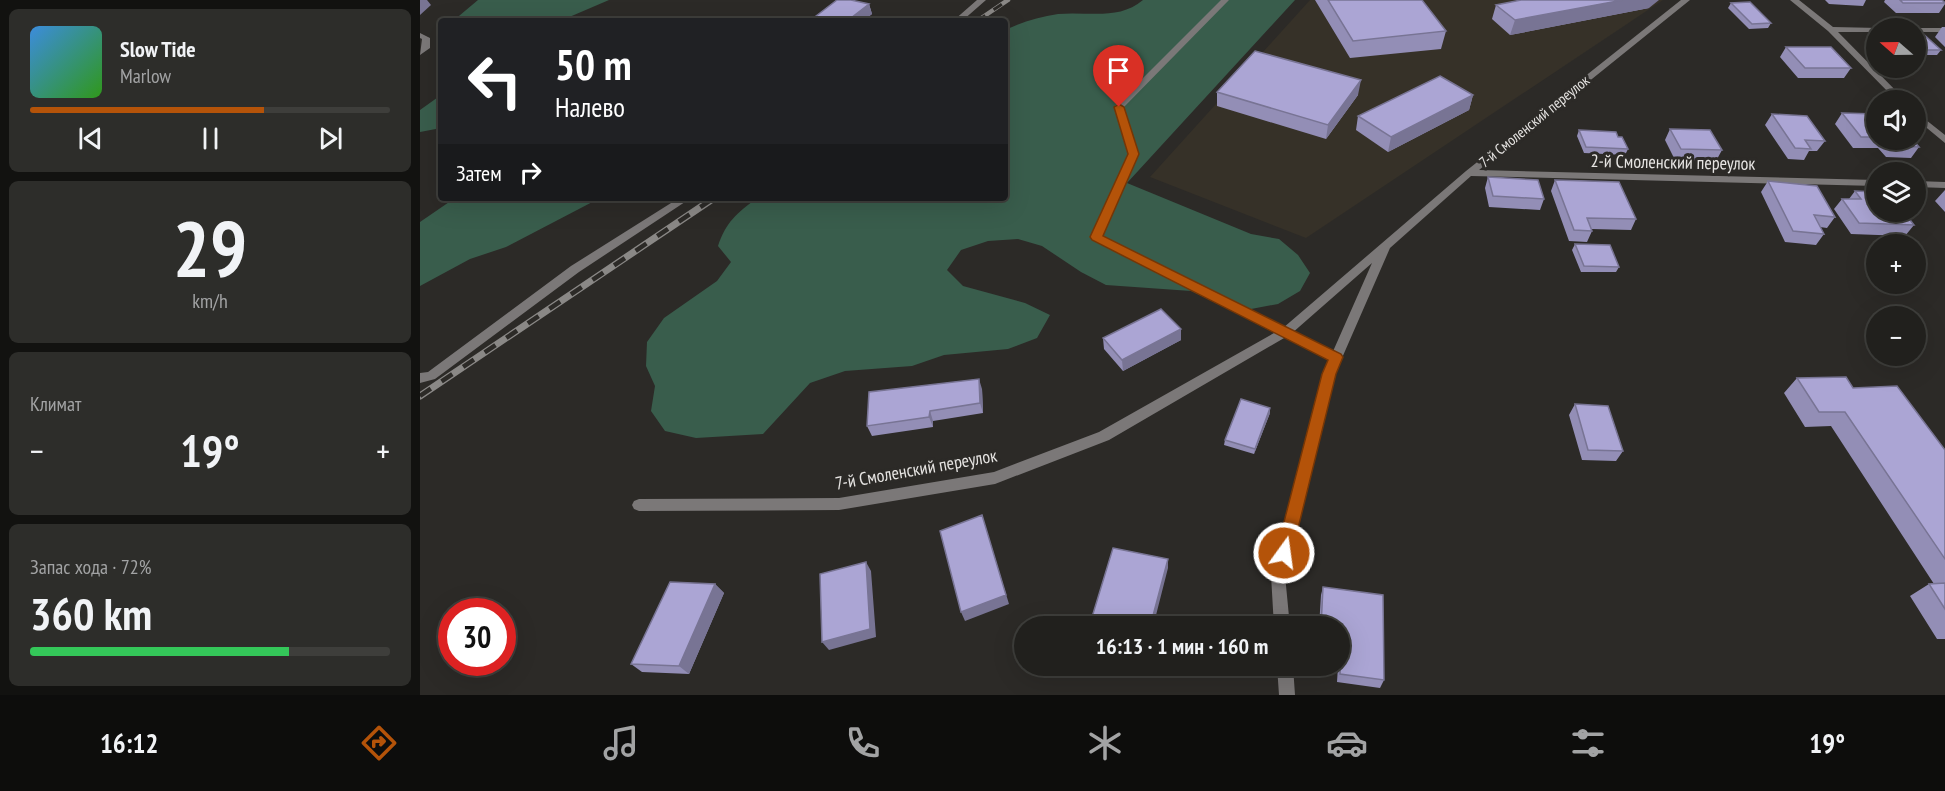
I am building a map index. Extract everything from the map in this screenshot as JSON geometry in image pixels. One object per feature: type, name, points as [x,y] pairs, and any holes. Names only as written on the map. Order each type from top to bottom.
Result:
[{"type":"street","points":[[961,18],[982,0]]},
{"type":"street","points":[[1225,0],[1119,107],[1133,154],[1096,237],[1336,357]]},
{"type":"street","name":"7-й Смоленский переулок","points":[[639,505],[839,504],[995,478],[1104,436],[1287,331],[1469,173],[1686,0]]},
{"type":"street","points":[[1794,0],[1832,29],[1891,90]]},
{"type":"street","points":[[1832,29],[1866,30]]},
{"type":"street","points":[[1926,30],[1945,30]]},
{"type":"street","points":[[420,35],[426,38],[426,48],[420,52]]},
{"type":"street","points":[[1926,124],[1945,140]]},
{"type":"street","name":"2-й Смоленский переулок","points":[[1469,173],[1866,183]]},
{"type":"street","points":[[1926,184],[1945,185]]},
{"type":"street","points":[[420,378],[431,376],[575,269],[681,201]]},
{"type":"street","name":"7-й Смоленский переулок","points":[[1281,616],[1278,575],[1329,374],[1386,246]]},
{"type":"street","points":[[1286,676],[1287,695]]},
{"type":"shaded area","points":[[1310,0],[1663,0],[1306,238],[1150,177]]},
{"type":"green space","points":[[478,0],[609,0],[567,18],[457,18]]},
{"type":"green space","points":[[1143,0],[1295,0],[1127,183],[1251,234],[1279,239],[1298,255],[1310,273],[1300,291],[1278,304],[1251,309],[1219,304],[1191,291],[1106,285],[1081,272],[1042,246],[1018,239],[988,241],[961,250],[947,270],[963,286],[1025,303],[1050,315],[1037,338],[1008,349],[944,355],[912,366],[845,371],[810,383],[763,434],[696,438],[665,431],[651,411],[655,386],[646,366],[647,342],[664,318],[717,281],[731,262],[718,246],[725,230],[738,213],[753,201],[1008,201],[1008,29],[1031,20],[1058,14],[1113,13],[1133,7]]},
{"type":"green space","points":[[438,97],[438,129],[420,132],[420,110]]},
{"type":"green space","points":[[451,201],[594,201],[506,247],[470,259],[420,286],[420,222]]},
{"type":"building","points":[[837,0],[869,4],[851,18],[816,16]]},
{"type":"building","points":[[1328,0],[1422,0],[1446,31],[1353,41]]},
{"type":"building","points":[[1521,0],[1623,0],[1515,20],[1496,5]]},
{"type":"building","points":[[1900,0],[1942,0],[1945,3],[1903,3]]},
{"type":"building","points":[[1750,2],[1771,23],[1752,24],[1731,3]]},
{"type":"building","points":[[1926,36],[1941,50],[1926,50]]},
{"type":"building","points":[[1786,47],[1831,47],[1851,68],[1805,68]]},
{"type":"building","points":[[1255,51],[1361,80],[1328,125],[1217,92]]},
{"type":"building","points":[[1440,76],[1473,95],[1391,137],[1358,116]]},
{"type":"building","points":[[1842,113],[1866,114],[1866,137],[1861,137]]},
{"type":"building","points":[[1772,114],[1807,116],[1825,141],[1805,140],[1811,149],[1795,148]]},
{"type":"building","points":[[1670,129],[1710,130],[1722,150],[1681,149]]},
{"type":"building","points":[[1579,130],[1616,132],[1618,137],[1622,137],[1628,149],[1586,147]]},
{"type":"building","points":[[1488,177],[1538,180],[1544,199],[1493,196]]},
{"type":"building","points":[[1555,180],[1619,182],[1636,219],[1587,218],[1592,231],[1574,230]]},
{"type":"building","points":[[1768,181],[1817,186],[1835,217],[1814,215],[1824,234],[1793,231]]},
{"type":"building","points":[[1855,191],[1866,192],[1866,222],[1912,222],[1914,225],[1859,223],[1842,199],[1861,199]]},
{"type":"building","points":[[1575,244],[1610,245],[1619,267],[1584,266]]},
{"type":"building","points":[[1161,309],[1181,329],[1122,360],[1103,338]]},
{"type":"building","points":[[1846,377],[1853,388],[1897,386],[1945,450],[1945,559],[1845,412],[1819,412],[1797,378]]},
{"type":"building","points":[[979,379],[980,403],[930,411],[929,417],[867,426],[869,392]]},
{"type":"building","points":[[1241,399],[1270,408],[1255,449],[1225,440]]},
{"type":"building","points":[[1575,404],[1608,406],[1623,451],[1588,450]]},
{"type":"building","points":[[982,515],[1006,595],[961,612],[940,531]]},
{"type":"building","points":[[1113,548],[1168,559],[1153,616],[1092,616]]},
{"type":"building","points":[[866,562],[870,629],[822,642],[820,574]]},
{"type":"building","points":[[670,582],[715,584],[679,666],[631,664]]},
{"type":"building","points":[[1945,583],[1945,609],[1929,584]]},
{"type":"building","points":[[1323,587],[1383,595],[1384,680],[1350,675],[1350,616],[1322,616]]},
{"type":"railway","points":[[981,18],[1008,0]]},
{"type":"railway","points":[[420,396],[710,201]]},
{"type":"route","points":[[1119,107],[1133,154],[1096,237],[1336,357],[1329,374],[1284,553]]}]
